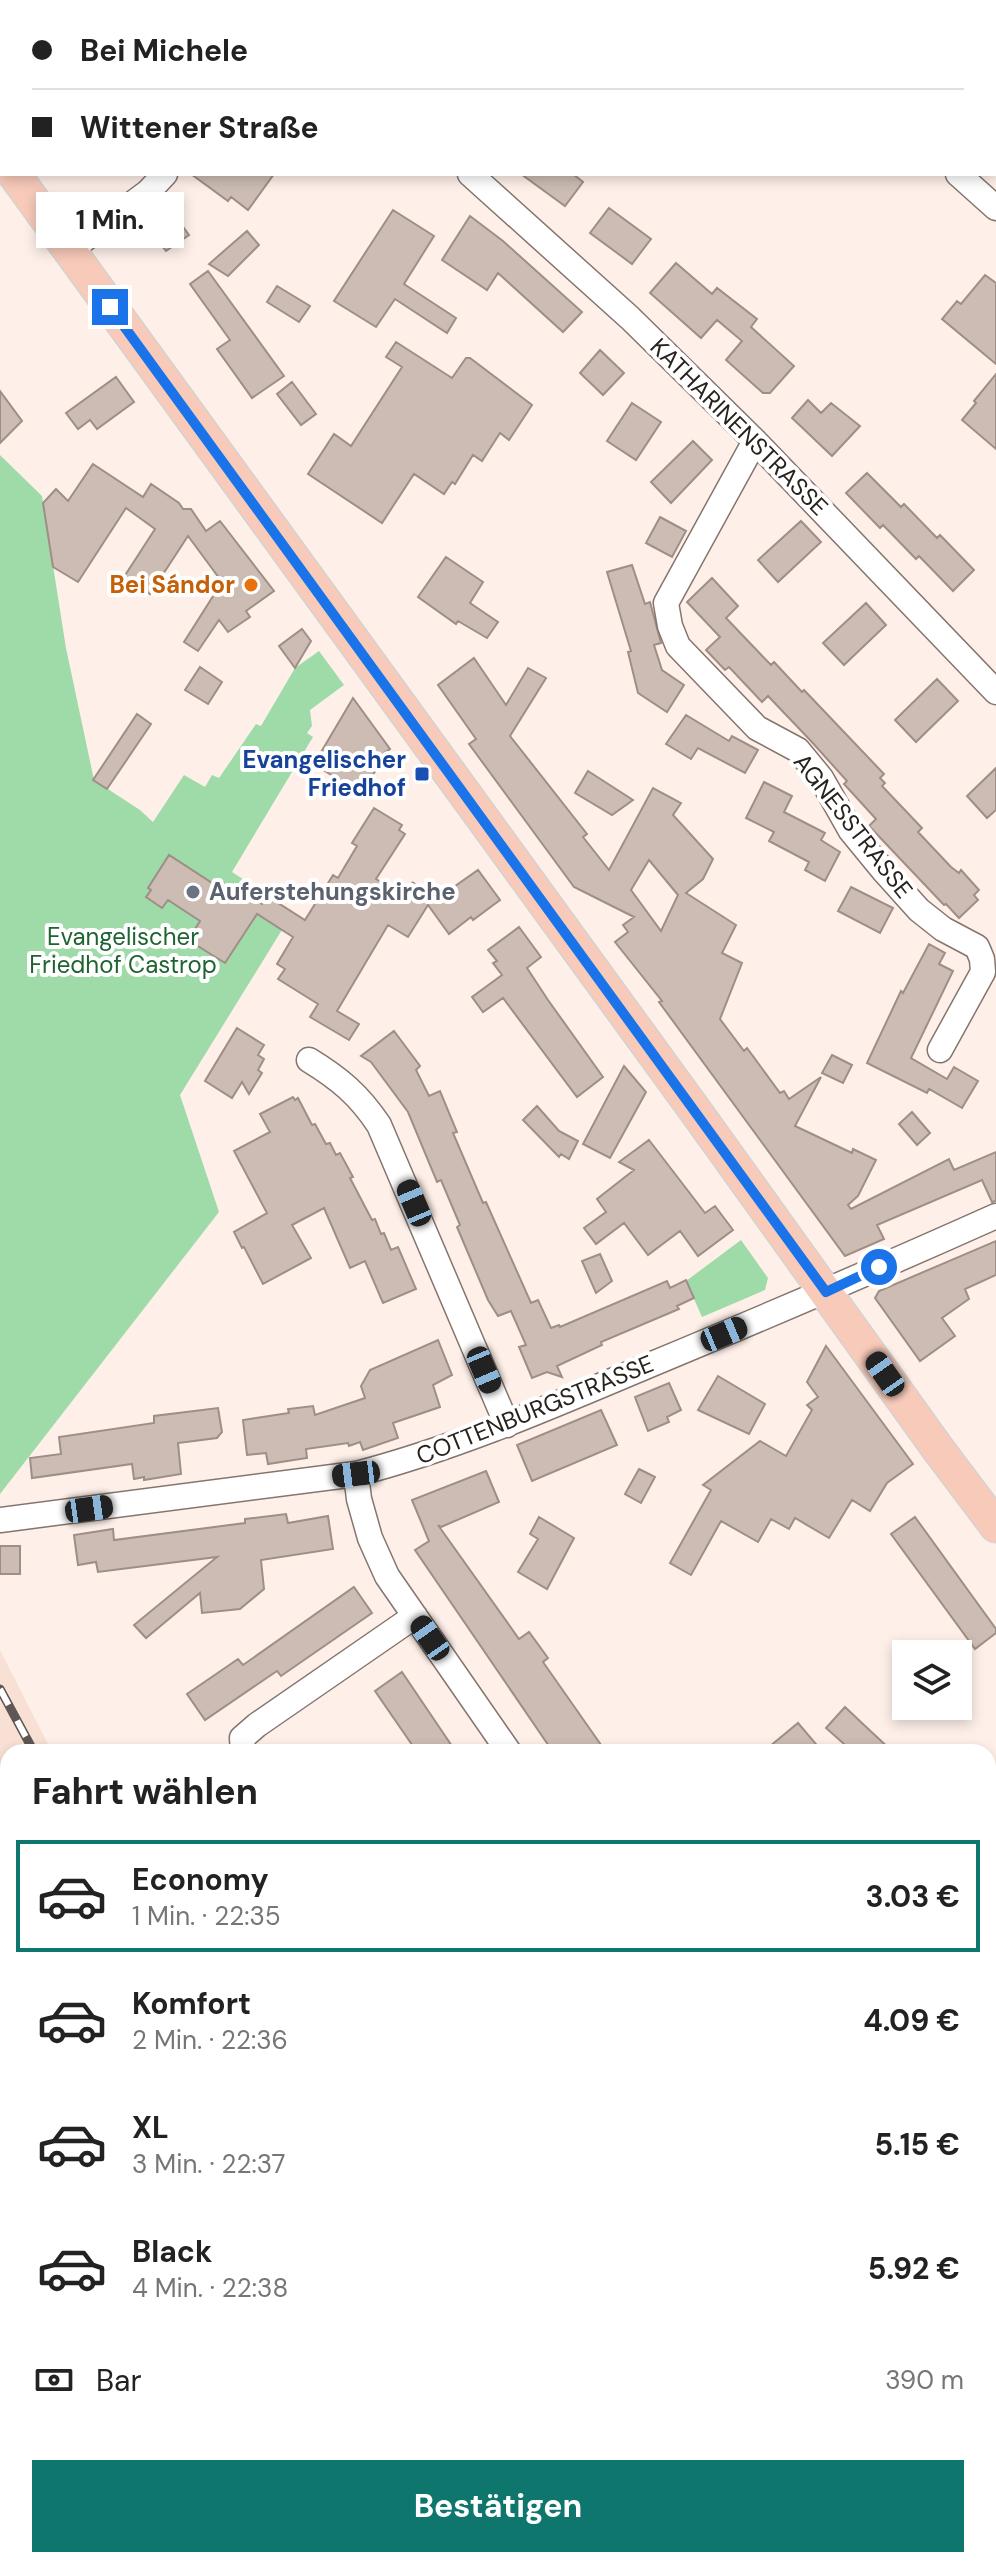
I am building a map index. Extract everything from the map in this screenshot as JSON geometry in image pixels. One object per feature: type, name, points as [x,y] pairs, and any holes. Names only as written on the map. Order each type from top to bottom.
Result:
[{"type":"main road","points":[[15,176],[996,1526]]},
{"type":"street","points":[[70,250],[148,192],[163,176]]},
{"type":"street","name":"KATHARINENSTRASSE","points":[[472,176],[630,318],[755,441],[996,692]]},
{"type":"street","points":[[960,176],[996,208]]},
{"type":"street","name":"AGNESSTRASSE","points":[[755,441],[666,603],[670,626],[678,646],[757,728],[798,750],[821,778],[851,831],[919,910],[943,929],[977,947],[983,972],[940,1050]]},
{"type":"street","points":[[309,1060],[338,1077],[379,1125],[507,1425]]},
{"type":"street","name":"COTTENBURGSTRASSE","points":[[0,1520],[356,1474],[450,1447],[826,1292],[996,1216]]},
{"type":"street","points":[[356,1474],[359,1499],[376,1555],[503,1744]]},
{"type":"street","points":[[242,1744],[242,1738],[257,1725],[415,1616]]},
{"type":"shaded area","points":[[0,1650],[48,1744],[0,1744]]},
{"type":"green space","name":"Evangelischer Friedhof Castrop","points":[[0,455],[42,496],[66,648],[94,780],[153,822],[184,775],[205,787],[212,775],[219,778],[256,724],[261,726],[295,668],[319,651],[344,685],[310,710],[312,726],[307,733],[313,737],[232,872],[293,912],[180,1095],[219,1212],[0,1494]]},
{"type":"green space","points":[[741,1240],[768,1278],[765,1290],[702,1317],[686,1281]]},
{"type":"building","points":[[194,176],[273,176],[248,210],[231,197],[228,201]]},
{"type":"building","points":[[524,176],[576,176],[583,182],[565,206]]},
{"type":"building","points":[[609,208],[651,239],[632,264],[590,233]]},
{"type":"building","points":[[170,209],[189,235],[166,251],[147,227]]},
{"type":"building","points":[[393,210],[434,236],[404,284],[456,318],[447,333],[395,299],[376,327],[334,301]]},
{"type":"building","points":[[470,216],[503,241],[582,312],[563,332],[498,273],[487,290],[442,260]]},
{"type":"building","points":[[247,231],[259,245],[228,276],[209,264]]},
{"type":"building","points":[[676,263],[712,294],[717,288],[757,319],[751,327],[794,366],[770,393],[763,393],[726,360],[742,341],[717,320],[701,338],[650,293]]},
{"type":"building","points":[[208,271],[284,376],[252,398],[217,349],[230,340],[190,284]]},
{"type":"building","points":[[985,275],[996,283],[996,364],[942,319],[957,301],[961,304]]},
{"type":"building","points":[[277,286],[310,306],[299,322],[267,302]]},
{"type":"building","points":[[396,342],[452,378],[466,358],[470,358],[532,405],[509,440],[500,433],[482,461],[473,455],[455,484],[452,482],[444,494],[414,474],[382,523],[308,474],[334,434],[351,446],[402,367],[386,357]]},
{"type":"building","points":[[600,350],[624,373],[603,395],[580,373]]},
{"type":"building","points":[[996,374],[996,449],[962,420]]},
{"type":"building","points":[[116,377],[134,402],[97,429],[90,420],[78,429],[66,413]]},
{"type":"building","points":[[292,382],[316,414],[301,425],[277,394]]},
{"type":"building","points":[[0,391],[22,421],[0,443]]},
{"type":"building","points":[[808,400],[821,413],[831,403],[860,426],[832,456],[792,418]]},
{"type":"building","points":[[632,403],[661,422],[636,460],[607,441]]},
{"type":"building","points":[[693,441],[712,460],[671,503],[651,482]]},
{"type":"building","points":[[93,464],[143,497],[151,484],[183,509],[191,509],[206,531],[220,521],[274,591],[246,611],[250,617],[228,632],[219,620],[198,651],[184,642],[222,582],[188,536],[150,594],[124,577],[155,529],[126,508],[78,582],[53,567],[43,503],[56,489],[68,501]]},
{"type":"building","points":[[867,473],[901,507],[904,504],[937,538],[940,535],[974,570],[953,591],[919,556],[916,559],[883,525],[880,528],[846,493]]},
{"type":"building","points":[[660,517],[686,531],[672,557],[646,543]]},
{"type":"building","points":[[801,521],[821,542],[778,582],[758,560]]},
{"type":"building","points":[[446,557],[483,582],[470,603],[498,622],[487,638],[458,621],[456,624],[418,597]]},
{"type":"building","points":[[632,565],[645,604],[650,602],[661,643],[654,645],[662,670],[684,685],[667,712],[638,693],[628,652],[631,651],[607,572]]},
{"type":"building","points":[[712,578],[738,606],[726,618],[771,665],[774,662],[802,692],[804,690],[884,774],[880,778],[885,783],[882,786],[922,828],[918,832],[951,867],[959,873],[961,870],[979,890],[974,895],[978,900],[959,918],[869,826],[876,819],[810,740],[768,696],[762,702],[729,667],[725,670],[706,650],[720,637],[687,602]]},
{"type":"building","points":[[866,603],[886,625],[844,665],[823,643]]},
{"type":"building","points":[[302,629],[311,641],[295,668],[279,646]]},
{"type":"building","points":[[474,658],[506,705],[528,668],[546,678],[510,736],[587,834],[583,837],[609,870],[653,788],[681,803],[673,815],[713,859],[703,879],[686,893],[736,925],[722,953],[742,963],[720,1019],[744,1051],[747,1048],[780,1093],[784,1091],[789,1099],[821,1077],[795,1126],[852,1153],[853,1149],[876,1160],[858,1196],[848,1205],[851,1209],[949,1159],[954,1170],[996,1152],[996,1201],[992,1202],[982,1180],[877,1225],[884,1239],[845,1256],[659,1002],[662,1001],[615,942],[628,932],[623,925],[634,917],[574,887],[469,744],[476,739],[438,685]],"holes":[[[649,860],[678,895],[661,931],[631,890]]]},
{"type":"building","points":[[200,667],[222,682],[208,704],[185,690]]},
{"type":"building","points":[[937,679],[958,701],[916,742],[895,720]]},
{"type":"building","points":[[353,698],[390,749],[381,755],[384,757],[361,794],[314,764]]},
{"type":"building","points":[[137,714],[151,724],[107,789],[93,780]]},
{"type":"building","points":[[686,715],[729,741],[732,736],[758,750],[745,773],[698,748],[691,759],[666,744]]},
{"type":"building","points":[[996,768],[996,810],[987,818],[967,796]]},
{"type":"building","points":[[588,771],[633,800],[612,815],[575,793]]},
{"type":"building","points":[[764,782],[792,796],[784,812],[825,833],[821,840],[840,852],[825,881],[805,870],[809,862],[769,841],[774,832],[746,818]]},
{"type":"building","points":[[374,808],[402,825],[399,830],[405,834],[376,879],[411,900],[417,890],[412,882],[444,902],[451,889],[478,870],[500,900],[449,934],[428,905],[408,937],[388,925],[337,1011],[359,1024],[349,1040],[310,1017],[318,1004],[278,979],[285,969],[277,964],[293,937],[257,914],[225,963],[188,940],[200,921],[168,900],[162,908],[146,897],[151,890],[148,888],[169,855],[220,888],[223,883],[262,904],[267,896],[305,920],[333,875],[338,878],[357,846],[352,843]]},
{"type":"building","points":[[851,887],[893,908],[880,933],[838,911]]},
{"type":"building","points":[[519,927],[541,957],[527,968],[603,1077],[577,1097],[503,998],[483,1012],[472,997],[502,975],[493,963],[497,961],[488,950]]},
{"type":"building","points":[[929,944],[945,953],[939,964],[953,971],[911,1058],[947,1079],[954,1067],[978,1081],[962,1108],[929,1089],[927,1093],[867,1063],[901,991],[903,993]]},
{"type":"building","points":[[237,1028],[264,1045],[258,1055],[264,1059],[258,1070],[262,1073],[249,1094],[242,1082],[232,1098],[205,1081]]},
{"type":"building","points":[[394,1031],[420,1066],[416,1070],[429,1096],[440,1091],[457,1132],[453,1133],[483,1203],[486,1202],[531,1303],[538,1300],[551,1328],[560,1327],[667,1281],[670,1288],[686,1280],[694,1298],[677,1306],[679,1309],[601,1342],[602,1345],[557,1366],[562,1377],[547,1372],[532,1378],[519,1347],[526,1345],[511,1311],[498,1316],[488,1300],[441,1180],[437,1182],[408,1112],[371,1062],[361,1056]]},
{"type":"building","points":[[832,1055],[852,1065],[843,1083],[822,1073]]},
{"type":"building","points":[[624,1066],[646,1092],[610,1158],[583,1144]]},
{"type":"building","points":[[293,1097],[295,1100],[298,1098],[326,1144],[330,1143],[336,1155],[340,1153],[372,1220],[375,1219],[381,1234],[384,1233],[391,1250],[398,1247],[416,1289],[383,1303],[365,1261],[350,1268],[324,1208],[292,1225],[311,1258],[263,1284],[234,1232],[267,1213],[234,1151],[270,1132],[260,1114]]},
{"type":"building","points":[[537,1106],[559,1131],[578,1141],[569,1159],[561,1154],[559,1157],[523,1120]]},
{"type":"building","points":[[912,1112],[930,1133],[917,1145],[899,1124]]},
{"type":"building","points":[[649,1140],[705,1213],[715,1206],[733,1230],[698,1256],[680,1231],[648,1255],[624,1223],[596,1244],[584,1228],[606,1212],[597,1199],[634,1170],[619,1162]]},
{"type":"building","points":[[996,1241],[996,1275],[965,1289],[969,1299],[942,1318],[955,1336],[920,1361],[875,1298],[879,1291]]},
{"type":"building","points":[[600,1254],[612,1281],[596,1293],[582,1261]]},
{"type":"building","points":[[438,1340],[452,1375],[433,1385],[440,1407],[393,1423],[398,1438],[363,1450],[360,1442],[349,1446],[348,1443],[306,1449],[307,1458],[268,1464],[266,1453],[247,1455],[243,1420],[313,1406],[315,1415],[365,1398],[361,1386],[370,1370]]},
{"type":"building","points":[[826,1346],[913,1464],[887,1483],[870,1511],[852,1500],[829,1538],[795,1518],[789,1529],[771,1519],[758,1542],[721,1521],[691,1575],[670,1563],[711,1490],[703,1485],[760,1441],[786,1456],[812,1410],[807,1405],[818,1397],[807,1382]]},
{"type":"building","points":[[718,1376],[765,1404],[749,1434],[698,1410]]},
{"type":"building","points":[[669,1383],[681,1410],[667,1417],[669,1422],[648,1431],[635,1397]]},
{"type":"building","points":[[218,1408],[222,1432],[217,1438],[178,1443],[181,1474],[134,1479],[132,1464],[32,1478],[30,1458],[61,1454],[59,1437],[154,1423],[154,1416]]},
{"type":"building","points":[[601,1410],[617,1445],[532,1481],[517,1445]]},
{"type":"building","points":[[639,1469],[655,1477],[641,1503],[625,1494]]},
{"type":"building","points":[[486,1471],[499,1502],[441,1527],[438,1525],[519,1639],[529,1632],[548,1658],[543,1662],[600,1744],[548,1744],[415,1550],[429,1541],[412,1500]]},
{"type":"building","points":[[286,1514],[288,1523],[328,1516],[333,1549],[261,1560],[264,1589],[240,1609],[202,1613],[200,1593],[146,1638],[134,1625],[217,1557],[98,1572],[96,1562],[78,1565],[74,1535],[113,1529],[114,1540],[245,1523],[245,1519]]},
{"type":"building","points":[[539,1517],[574,1538],[547,1589],[518,1572],[538,1539],[530,1534]]},
{"type":"building","points":[[915,1517],[996,1633],[975,1649],[972,1640],[968,1640],[891,1534]]},
{"type":"building","points":[[0,1546],[20,1546],[20,1574],[0,1574]]},
{"type":"building","points":[[354,1587],[372,1613],[281,1676],[277,1671],[205,1720],[187,1694],[238,1659],[243,1665]]},
{"type":"building","points":[[402,1672],[451,1744],[411,1744],[375,1691]]},
{"type":"building","points":[[845,1707],[884,1744],[844,1744],[826,1728]]},
{"type":"building","points":[[798,1723],[816,1744],[773,1744]]},
{"type":"railway","points":[[0,1689],[30,1744]]},
{"type":"place","name":"Bei Sándor","points":[[251,585]]},
{"type":"place","name":"Evangelischer Friedhof","points":[[422,774]]},
{"type":"place","name":"Auferstehungskirche","points":[[193,892]]},
{"type":"route","points":[[110,307],[826,1292],[879,1267]]}]
